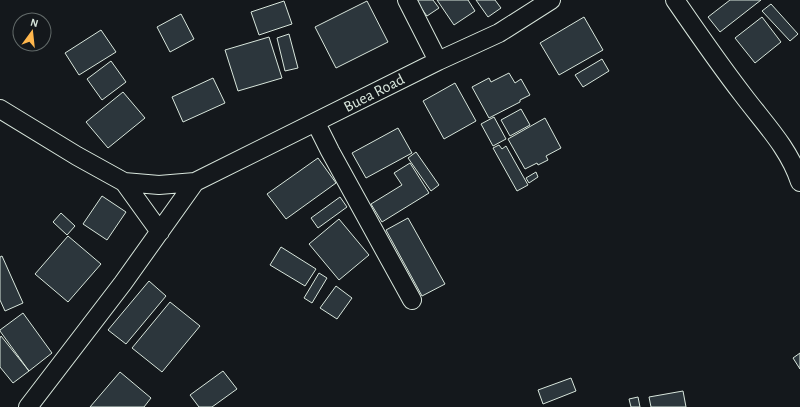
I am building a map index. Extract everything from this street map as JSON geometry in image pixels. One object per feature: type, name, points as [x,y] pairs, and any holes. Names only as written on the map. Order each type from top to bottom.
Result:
[{"type":"street","points":[[407,0],[424,30],[438,61]]},
{"type":"street","name":"Buea Road","points":[[195,182],[438,61],[499,33],[551,0]]},
{"type":"street","points":[[675,0],[742,94],[784,148],[797,172],[800,182]]},
{"type":"street","points":[[0,109],[77,156],[124,182],[159,185],[195,182]]},
{"type":"street","points":[[316,123],[412,300]]},
{"type":"street","points":[[124,182],[160,232]]},
{"type":"street","points":[[28,407],[160,232],[195,182]]},
{"type":"building","points":[[415,0],[433,0],[439,8],[427,16]]},
{"type":"building","points":[[437,0],[468,0],[475,11],[454,25]]},
{"type":"building","points":[[476,0],[495,0],[501,8],[488,17]]},
{"type":"building","points":[[730,0],[761,0],[720,32],[708,17]]},
{"type":"building","points":[[284,1],[292,24],[259,35],[251,12]]},
{"type":"building","points":[[367,1],[388,42],[336,68],[315,27]]},
{"type":"building","points":[[771,4],[798,34],[790,41],[762,11]]},
{"type":"building","points":[[181,14],[194,39],[170,52],[157,27]]},
{"type":"building","points":[[584,17],[603,50],[559,75],[540,43]]},
{"type":"building","points":[[762,17],[781,42],[755,63],[735,38]]},
{"type":"building","points":[[101,30],[116,52],[79,75],[65,53]]},
{"type":"building","points":[[289,34],[298,68],[285,71],[277,38]]},
{"type":"building","points":[[269,37],[282,78],[238,91],[225,50]]},
{"type":"building","points":[[602,59],[609,71],[583,87],[575,75]]},
{"type":"building","points":[[111,61],[126,82],[102,100],[87,79]]},
{"type":"building","points":[[509,73],[515,83],[521,79],[530,95],[520,100],[520,102],[489,118],[472,87],[489,78],[491,82]]},
{"type":"building","points":[[213,78],[225,103],[183,122],[172,97]]},
{"type":"building","points":[[455,83],[476,121],[444,139],[423,101]]},
{"type":"building","points":[[123,92],[145,118],[108,148],[86,122]]},
{"type":"building","points":[[521,109],[530,125],[510,136],[501,120]]},
{"type":"building","points":[[494,117],[506,139],[493,146],[481,124]]},
{"type":"building","points":[[545,118],[561,148],[546,156],[548,160],[538,165],[537,163],[525,169],[508,139]]},
{"type":"building","points":[[398,128],[412,153],[366,178],[352,153]]},
{"type":"building","points":[[499,145],[502,149],[506,146],[528,185],[517,191],[493,148]]},
{"type":"building","points":[[416,152],[439,185],[431,191],[408,158]]},
{"type":"building","points":[[318,158],[336,183],[286,219],[267,194]]},
{"type":"building","points":[[410,163],[429,193],[382,222],[371,204],[402,185],[394,173]]},
{"type":"building","points":[[536,172],[538,177],[529,183],[526,178]]},
{"type":"building","points":[[102,196],[126,212],[107,240],[83,224]]},
{"type":"building","points":[[340,197],[347,207],[318,228],[311,218]]},
{"type":"building","points":[[61,213],[75,226],[67,235],[53,222]]},
{"type":"building","points":[[408,218],[445,284],[422,296],[386,230]]},
{"type":"building","points":[[339,219],[369,255],[339,280],[309,244]]},
{"type":"building","points":[[68,236],[101,264],[68,302],[35,274]]},
{"type":"building","points":[[281,247],[316,269],[305,286],[270,265]]},
{"type":"building","points":[[2,256],[23,303],[5,311],[0,300],[0,257]]},
{"type":"building","points":[[319,273],[327,278],[312,303],[304,298]]},
{"type":"building","points":[[149,281],[166,296],[126,344],[108,330]]},
{"type":"building","points":[[336,286],[352,298],[337,319],[320,308]]},
{"type":"building","points":[[170,302],[200,326],[162,372],[132,348]]},
{"type":"building","points":[[23,313],[52,353],[29,371],[0,331]]},
{"type":"building","points":[[1,336],[29,371],[13,383],[0,367]]},
{"type":"building","points":[[800,353],[800,369],[793,358]]},
{"type":"building","points":[[223,371],[237,389],[212,407],[199,407],[190,395]]},
{"type":"building","points":[[120,372],[151,398],[144,407],[90,407]]},
{"type":"building","points":[[571,378],[576,391],[543,404],[538,390]]},
{"type":"building","points":[[683,391],[686,407],[651,407],[649,397]]},
{"type":"building","points":[[638,397],[640,407],[631,407],[629,399]]}]
